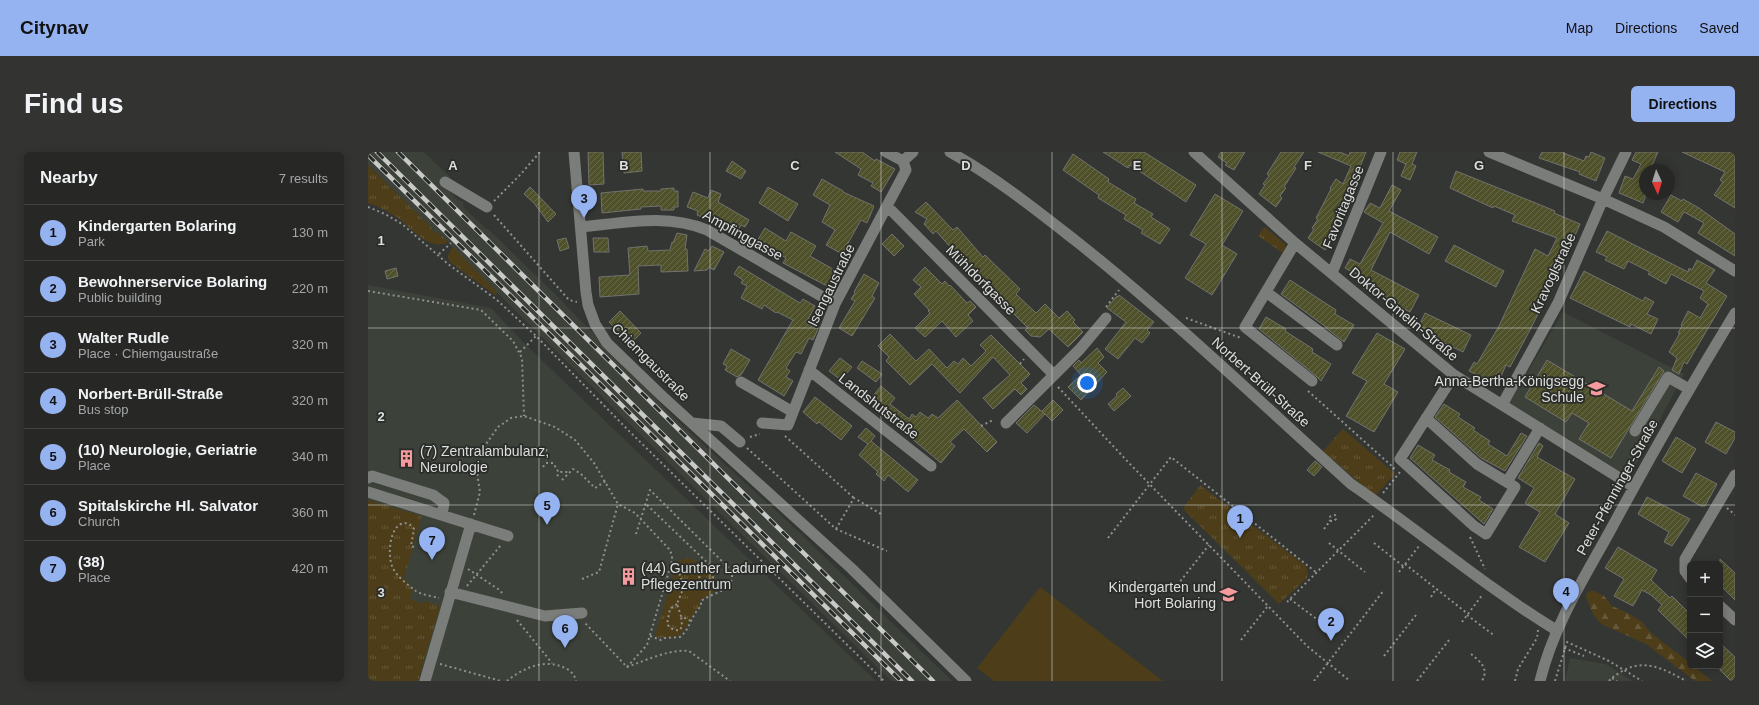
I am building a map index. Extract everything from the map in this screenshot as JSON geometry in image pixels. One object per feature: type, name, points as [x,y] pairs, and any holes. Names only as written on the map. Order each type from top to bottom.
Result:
[{"type":"street","name":"Chiemgaustraße","points":[[574,152],[588,304],[599,332],[607,343],[851,568],[966,681]]},
{"type":"street","points":[[886,152],[902,161],[913,152]]},
{"type":"street","name":"Norbert-Brüll-Straße","points":[[950,152],[995,179],[1126,281],[1351,484],[1381,501],[1424,539],[1489,586],[1556,630]]},
{"type":"street","name":"Doktor-Gmelin-Straße","points":[[1194,152],[1295,243],[1454,375],[1634,487]]},
{"type":"street","name":"Favoritagasse","points":[[1332,273],[1381,152]]},
{"type":"street","points":[[1489,152],[1603,199],[1664,227],[1735,271]]},
{"type":"street","name":"Kravoglstraße","points":[[1502,405],[1558,303],[1603,199],[1626,152]]},
{"type":"street","name":"Isengaustraße","points":[[762,428],[788,425],[835,304],[906,170],[902,161]]},
{"type":"street","points":[[445,182],[488,207]]},
{"type":"street","name":"Mühldorfgasse","points":[[887,206],[1052,377]]},
{"type":"street","name":"Ampfinggasse","points":[[581,227],[660,220],[691,224],[707,230],[835,304]]},
{"type":"street","points":[[1295,243],[1245,327],[1309,386]]},
{"type":"street","points":[[1266,292],[1337,345]]},
{"type":"street","name":"Peter-Pfenninger-Straße","points":[[1540,681],[1545,660],[1556,630],[1689,389],[1735,313]]},
{"type":"street","points":[[1006,423],[1080,349],[1106,318]]},
{"type":"street","name":"Landshutstraße","points":[[809,370],[931,466]]},
{"type":"street","points":[[1426,418],[1477,464],[1516,487],[1486,534],[1474,526],[1400,459],[1426,418],[1454,375]]},
{"type":"street","points":[[1635,431],[1668,377],[1689,389]]},
{"type":"street","points":[[743,381],[794,410]]},
{"type":"street","points":[[692,423],[726,426],[740,442]]},
{"type":"street","points":[[1507,482],[1540,428]]},
{"type":"street","points":[[1687,572],[1684,567],[1685,559],[1735,475]]},
{"type":"street","points":[[368,478],[372,476],[433,494],[444,503],[442,515]]},
{"type":"street","points":[[368,492],[508,536]]},
{"type":"street","points":[[425,681],[453,596],[470,524]]},
{"type":"street","points":[[453,596],[545,616],[579,613]]},
{"type":"street","points":[[1723,609],[1735,620]]},
{"type":"path","points":[[540,152],[520,175],[488,207],[569,300],[588,304]]},
{"type":"path","points":[[368,208],[385,214],[402,224],[439,254],[448,264],[497,300],[536,336],[630,432],[884,681]]},
{"type":"path","points":[[439,254],[451,243]]},
{"type":"path","points":[[368,291],[481,310],[513,341],[520,352],[522,358],[524,416]]},
{"type":"path","points":[[1106,318],[1106,307],[1115,295]]},
{"type":"path","points":[[1185,318],[1241,338],[1247,342]]},
{"type":"path","points":[[1241,338],[1245,327]]},
{"type":"path","points":[[520,352],[536,336]]},
{"type":"path","points":[[1052,377],[1150,484],[1307,646],[1350,681]]},
{"type":"path","points":[[1309,386],[1394,468],[1391,471]]},
{"type":"path","points":[[470,524],[479,498],[476,466],[484,447],[498,427],[511,418],[524,416],[555,427],[575,440],[594,462],[618,504],[635,513],[669,549],[672,555],[648,645],[627,666]]},
{"type":"path","points":[[981,426],[993,420]]},
{"type":"path","points":[[762,428],[758,435],[754,434],[740,442],[836,529],[887,551]]},
{"type":"path","points":[[781,434],[786,436],[854,498],[881,514]]},
{"type":"path","points":[[531,447],[542,448],[548,451],[546,463],[543,467]]},
{"type":"path","points":[[1108,538],[1171,457],[1317,573]]},
{"type":"path","points":[[1287,602],[1339,551],[1381,501],[1403,467],[1400,459]]},
{"type":"path","points":[[546,463],[555,465],[559,473]]},
{"type":"path","points":[[562,480],[570,472],[576,470],[595,488],[606,481]]},
{"type":"path","points":[[557,476],[559,473],[564,471],[570,472]]},
{"type":"path","points":[[1400,472],[1404,474]]},
{"type":"path","points":[[650,636],[661,640],[665,638],[680,637],[687,630],[692,616],[701,606],[701,601],[730,584],[733,577],[731,570],[650,490],[637,534],[647,504],[714,569],[714,576],[711,581],[704,584],[692,585],[685,584],[680,578],[679,572],[683,566],[691,564],[697,567],[700,573],[699,579],[692,585]]},
{"type":"path","points":[[836,529],[854,498]]},
{"type":"path","points":[[582,579],[599,572],[618,504]]},
{"type":"path","points":[[1324,529],[1330,521]]},
{"type":"path","points":[[414,547],[411,546],[414,529],[411,524],[405,523],[397,526],[393,532],[390,551],[392,567],[396,573],[417,591],[453,596],[478,575],[508,536]]},
{"type":"path","points":[[1470,536],[1486,570]]},
{"type":"path","points":[[1399,572],[1424,539]]},
{"type":"path","points":[[1329,542],[1365,572]]},
{"type":"path","points":[[1374,543],[1436,589],[1495,636]]},
{"type":"path","points":[[1171,593],[1209,545]]},
{"type":"path","points":[[677,604],[681,616],[682,626],[680,630],[676,631],[670,628],[667,624],[670,609],[677,604],[685,584]]},
{"type":"path","points":[[1462,622],[1489,586]]},
{"type":"path","points":[[1431,597],[1436,589]]},
{"type":"path","points":[[1314,681],[1384,590]]},
{"type":"path","points":[[1290,599],[1322,623]]},
{"type":"path","points":[[1241,640],[1268,606]]},
{"type":"path","points":[[579,613],[627,666]]},
{"type":"path","points":[[1384,656],[1416,615]]},
{"type":"path","points":[[681,616],[691,621]]},
{"type":"path","points":[[1515,681],[1518,669],[1537,638],[1538,629]]},
{"type":"path","points":[[1417,681],[1449,640]]},
{"type":"path","points":[[1555,681],[1566,642],[1609,661],[1642,681]]},
{"type":"path","points":[[1564,648],[1584,656]]},
{"type":"path","points":[[627,666],[669,653],[689,651],[730,681]]},
{"type":"path","points":[[1471,654],[1483,665],[1485,669],[1482,681]]},
{"type":"path","points":[[431,662],[500,681]]},
{"type":"path","points":[[507,681],[516,674],[530,667],[552,663],[570,671],[576,681]]},
{"type":"path","points":[[1609,681],[1624,670],[1642,664],[1653,665],[1686,681]]},
{"type":"path","points":[[1612,678],[1617,681]]},
{"type":"shaded area","points":[[368,152],[424,152],[450,177],[442,184],[457,199],[463,202],[464,208],[486,229],[488,229],[554,293],[681,424],[799,532],[952,681],[891,681],[462,258],[440,234],[434,233],[431,227],[368,165]]},
{"type":"shaded area","points":[[368,285],[491,308],[526,345],[876,681],[368,681]]},
{"type":"shaded area","name":"Anna-Bertha-Königsegg Schule","points":[[1563,312],[1684,374],[1634,468],[1627,471],[1620,471],[1509,403]]},
{"type":"shaded area","points":[[1570,658],[1606,664],[1633,681],[1565,681]]},
{"type":"green space","points":[[368,165],[431,227],[434,232],[440,234],[448,242],[435,244],[429,242],[397,217],[368,203]]},
{"type":"green space","points":[[1264,227],[1285,244],[1283,253],[1258,236]]},
{"type":"green space","points":[[453,247],[498,293],[495,295],[450,262],[448,256]]},
{"type":"green space","points":[[1343,429],[1395,474],[1375,496],[1323,451]]},
{"type":"green space","points":[[1200,485],[1306,566],[1308,574],[1307,578],[1279,604],[1183,509]]},
{"type":"green space","points":[[368,500],[422,516],[404,578],[413,590],[410,599],[422,604],[424,601],[440,606],[418,681],[368,681]]},
{"type":"green space","points":[[688,558],[705,566],[713,574],[716,591],[700,600],[700,606],[679,636],[658,638],[655,635],[678,561]]},
{"type":"green space","points":[[1040,587],[1163,681],[994,681],[977,668]]},
{"type":"green space","points":[[1594,591],[1604,596],[1612,606],[1630,614],[1642,622],[1651,633],[1687,661],[1687,669],[1697,669],[1712,681],[1695,681],[1646,644],[1601,624],[1593,614],[1586,597],[1587,593]]},
{"type":"building","points":[[588,152],[603,152],[604,184],[589,185]]},
{"type":"building","points":[[622,152],[641,152],[642,171],[624,173]]},
{"type":"building","points":[[835,152],[862,152],[875,161],[876,159],[895,169],[881,192],[871,186],[873,183],[858,175],[861,169]]},
{"type":"building","points":[[1103,152],[1144,152],[1196,185],[1186,202],[1130,165],[1128,168]]},
{"type":"building","points":[[1221,152],[1245,152],[1234,170],[1225,165],[1227,163],[1218,157]]},
{"type":"building","points":[[1281,152],[1304,152],[1294,167],[1296,168],[1284,187],[1286,188],[1280,196],[1282,198],[1276,207],[1259,194],[1265,185],[1263,184],[1269,176],[1267,174]]},
{"type":"building","points":[[1318,152],[1340,152],[1349,156],[1350,152],[1366,152],[1351,189],[1353,190],[1346,199],[1348,201],[1342,209],[1344,210],[1333,229],[1335,231],[1329,239],[1331,241],[1325,250],[1308,238],[1314,229],[1312,228],[1318,219],[1316,218],[1331,189],[1330,188],[1336,179],[1343,184],[1351,166]]},
{"type":"building","points":[[1400,152],[1417,152],[1412,164],[1416,166],[1410,180],[1401,176],[1406,164],[1397,160]]},
{"type":"building","points":[[1542,152],[1561,152],[1584,161],[1586,156],[1589,157],[1591,152],[1605,158],[1596,181],[1579,174],[1580,172],[1539,158]]},
{"type":"building","points":[[1636,152],[1658,152],[1653,164],[1641,164],[1632,160]]},
{"type":"building","points":[[1682,152],[1735,152],[1735,208],[1714,195],[1723,182],[1720,180],[1725,172]]},
{"type":"building","points":[[1073,154],[1109,179],[1108,182],[1136,199],[1134,203],[1153,214],[1151,217],[1170,229],[1160,244],[1141,233],[1143,230],[1124,219],[1126,215],[1098,198],[1099,195],[1063,170]]},
{"type":"building","points":[[732,161],[746,171],[741,179],[726,171]]},
{"type":"building","points":[[1639,168],[1639,200],[1644,200],[1643,203],[1619,193],[1625,176],[1633,179]]},
{"type":"building","points":[[1456,171],[1555,211],[1554,213],[1580,224],[1559,272],[1530,330],[1510,367],[1506,365],[1497,385],[1469,371],[1474,362],[1477,364],[1499,326],[1535,249],[1548,256],[1557,238],[1512,221],[1515,215],[1494,206],[1493,208],[1450,188]]},
{"type":"building","points":[[822,179],[843,192],[874,206],[867,223],[861,220],[842,254],[826,245],[835,230],[822,222],[830,205],[813,195]]},
{"type":"building","points":[[1392,185],[1401,190],[1389,211],[1438,237],[1429,254],[1390,232],[1371,270],[1419,295],[1410,312],[1363,288],[1367,280],[1345,268],[1350,259],[1360,264],[1383,223],[1364,212],[1370,203],[1380,208]]},
{"type":"building","points":[[530,187],[556,214],[548,222],[534,203],[524,194]]},
{"type":"building","points":[[768,187],[798,204],[788,221],[759,203]]},
{"type":"building","points":[[674,188],[674,191],[678,191],[678,207],[674,207],[674,210],[661,210],[661,206],[641,207],[641,209],[602,213],[601,193],[643,189],[643,191],[661,191],[661,189]]},
{"type":"building","points":[[711,190],[721,194],[718,202],[749,220],[745,227],[741,225],[738,230],[707,212],[704,218],[697,215],[698,211],[687,207],[693,192],[708,198]]},
{"type":"building","points":[[1215,194],[1243,211],[1222,245],[1237,254],[1212,295],[1185,278],[1206,244],[1190,235]]},
{"type":"building","points":[[1675,197],[1682,201],[1683,199],[1699,208],[1735,234],[1735,256],[1698,233],[1704,223],[1684,212],[1678,222],[1661,212],[1668,200],[1675,200]]},
{"type":"building","points":[[926,202],[953,230],[957,227],[983,257],[985,255],[1020,289],[1016,294],[1036,313],[1045,304],[1059,318],[1067,311],[1075,320],[1073,322],[1083,332],[1068,347],[1049,329],[1040,337],[1031,336],[1025,330],[1028,328],[988,288],[989,287],[936,231],[933,234],[924,224],[927,219],[915,212]]},
{"type":"building","points":[[765,228],[786,241],[791,232],[816,246],[810,256],[838,272],[829,287],[783,263],[786,258],[757,241]]},
{"type":"building","points":[[1607,231],[1688,272],[1689,268],[1692,270],[1697,260],[1715,270],[1706,283],[1727,296],[1687,364],[1684,362],[1679,374],[1672,370],[1677,358],[1669,352],[1680,333],[1678,333],[1688,311],[1700,318],[1708,304],[1700,298],[1704,291],[1671,274],[1666,284],[1648,274],[1650,272],[1628,261],[1624,269],[1605,260],[1607,257],[1596,252]]},
{"type":"building","points":[[677,233],[687,235],[685,249],[687,249],[688,271],[661,272],[661,265],[638,266],[639,294],[600,297],[599,277],[630,275],[628,248],[647,246],[648,251],[670,250]]},
{"type":"building","points":[[892,234],[904,246],[894,256],[882,244]]},
{"type":"building","points":[[566,238],[569,248],[560,251],[557,240]]},
{"type":"building","points":[[593,238],[608,238],[609,252],[594,252]]},
{"type":"building","points":[[1454,245],[1504,271],[1496,287],[1445,261]]},
{"type":"building","points":[[712,246],[724,252],[714,270],[709,267],[707,270],[694,271],[705,249],[709,251]]},
{"type":"building","points":[[739,266],[800,303],[803,299],[815,306],[806,323],[818,329],[813,340],[809,338],[801,354],[796,352],[786,368],[790,371],[786,377],[793,381],[784,396],[758,380],[793,320],[777,312],[776,313],[764,305],[762,309],[741,298],[747,286],[741,283],[743,280],[734,274]]},
{"type":"building","points":[[925,267],[942,284],[945,281],[967,303],[970,301],[976,307],[968,315],[973,321],[956,337],[942,321],[925,337],[915,328],[930,313],[914,294],[921,287],[913,280]]},
{"type":"building","points":[[396,268],[398,276],[387,279],[385,271]]},
{"type":"building","points":[[1584,271],[1643,301],[1645,297],[1654,302],[1647,314],[1658,319],[1651,334],[1631,324],[1630,327],[1570,298]]},
{"type":"building","points":[[864,274],[879,283],[872,296],[875,298],[852,336],[839,328],[855,301],[851,299]]},
{"type":"building","points":[[1290,280],[1336,310],[1335,314],[1354,325],[1344,342],[1281,294]]},
{"type":"building","points":[[1119,295],[1154,322],[1147,330],[1150,333],[1142,343],[1135,338],[1118,359],[1105,349],[1126,322],[1107,308]]},
{"type":"building","points":[[620,311],[641,333],[631,343],[609,322]]},
{"type":"building","points":[[1425,313],[1471,335],[1463,352],[1417,330]]},
{"type":"building","points":[[1266,317],[1286,329],[1285,331],[1313,349],[1312,352],[1331,364],[1321,381],[1259,329]]},
{"type":"building","points":[[1377,333],[1405,349],[1384,384],[1398,392],[1374,432],[1346,416],[1367,381],[1352,373]]},
{"type":"building","points":[[890,334],[916,361],[929,349],[947,368],[954,361],[958,364],[963,358],[971,366],[986,351],[980,345],[991,335],[1030,374],[1021,383],[1027,389],[1021,395],[1015,389],[993,409],[983,398],[1010,375],[993,357],[960,393],[932,364],[910,385],[886,361],[889,357],[878,346]]},
{"type":"building","points":[[1097,348],[1104,357],[1098,363],[1107,372],[1081,400],[1068,387],[1081,375],[1073,366],[1079,360],[1081,363]]},
{"type":"building","points":[[731,349],[750,360],[741,375],[737,377],[725,370],[727,366],[723,364]]},
{"type":"building","points":[[840,358],[852,367],[841,380],[829,371]]},
{"type":"building","name":"Anna-Bertha-Königsegg Schule","points":[[1547,360],[1632,411],[1659,367],[1664,371],[1611,458],[1579,439],[1589,423],[1572,413],[1566,422],[1525,397]]},
{"type":"building","points":[[862,361],[882,374],[876,382],[857,368]]},
{"type":"building","points":[[881,386],[895,398],[890,404],[909,419],[912,414],[916,417],[920,412],[928,418],[932,414],[938,418],[957,400],[997,442],[987,452],[964,429],[950,442],[955,446],[941,463],[868,402]]},
{"type":"building","points":[[1123,388],[1131,396],[1114,411],[1108,404]]},
{"type":"building","points":[[815,397],[852,426],[841,440],[819,422],[817,424],[803,412]]},
{"type":"building","points":[[1053,400],[1063,410],[1052,421],[1042,411]]},
{"type":"building","points":[[1444,404],[1460,414],[1458,417],[1475,428],[1473,430],[1490,441],[1488,444],[1507,456],[1521,433],[1527,436],[1505,471],[1481,458],[1435,417]]},
{"type":"building","points":[[1034,405],[1045,414],[1027,433],[1016,423]]},
{"type":"building","points":[[1716,422],[1735,432],[1735,438],[1726,454],[1705,442]]},
{"type":"building","points":[[866,428],[875,436],[871,441],[918,480],[908,492],[888,475],[884,481],[876,474],[878,472],[859,455],[868,444],[858,437]]},
{"type":"building","points":[[1676,437],[1696,449],[1682,473],[1662,461]]},
{"type":"building","points":[[1539,443],[1543,446],[1537,457],[1575,479],[1555,514],[1569,523],[1545,562],[1519,547],[1540,512],[1525,503],[1534,488],[1518,478]]},
{"type":"building","points":[[1418,445],[1435,455],[1432,460],[1450,470],[1449,472],[1466,482],[1463,487],[1481,497],[1479,500],[1493,509],[1484,524],[1410,458]]},
{"type":"building","points":[[1315,461],[1322,467],[1314,476],[1307,470]]},
{"type":"building","points":[[1696,473],[1717,484],[1705,506],[1701,506],[1683,496]]},
{"type":"building","points":[[1647,497],[1690,519],[1672,546],[1664,542],[1669,532],[1638,514]]},
{"type":"building","points":[[1618,547],[1657,570],[1651,580],[1670,598],[1672,596],[1687,611],[1687,638],[1658,610],[1662,605],[1651,595],[1642,590],[1633,606],[1614,596],[1624,579],[1605,568]]},
{"type":"building","points":[[1723,562],[1735,573],[1735,600],[1723,588]]},
{"type":"building","points":[[1723,646],[1735,657],[1735,677],[1731,681],[1720,670],[1723,669]]},
{"type":"railway","points":[[377,152],[912,681]]},
{"type":"railway","points":[[398,152],[933,681]]},
{"type":"railway","points":[[368,155],[901,681]]},
{"type":"place","name":"Walter Rudle","points":[[584,218]]},
{"type":"place","name":"Anna-Bertha-Königsegg Schule","points":[[1597,389]]},
{"type":"place","name":"(7) Zentralambulanz, Neurologie","points":[[407,459]]},
{"type":"place","name":"(10) Neurologie, Geriatrie","points":[[547,525]]},
{"type":"place","name":"Kindergarten Bolaring","points":[[1240,538]]},
{"type":"place","name":"(38)","points":[[432,560]]},
{"type":"place","name":"(44) Gunther Ladurner Pflegezentrum","points":[[628,576]]},
{"type":"place","name":"Kindergarten und Hort Bolaring","points":[[1229,595]]},
{"type":"place","name":"Norbert-Brüll-Straße","points":[[1566,611]]},
{"type":"place","name":"Bewohnerservice Bolaring","points":[[1331,641]]},
{"type":"place","name":"Spitalskirche Hl. Salvator","points":[[565,648]]}]
